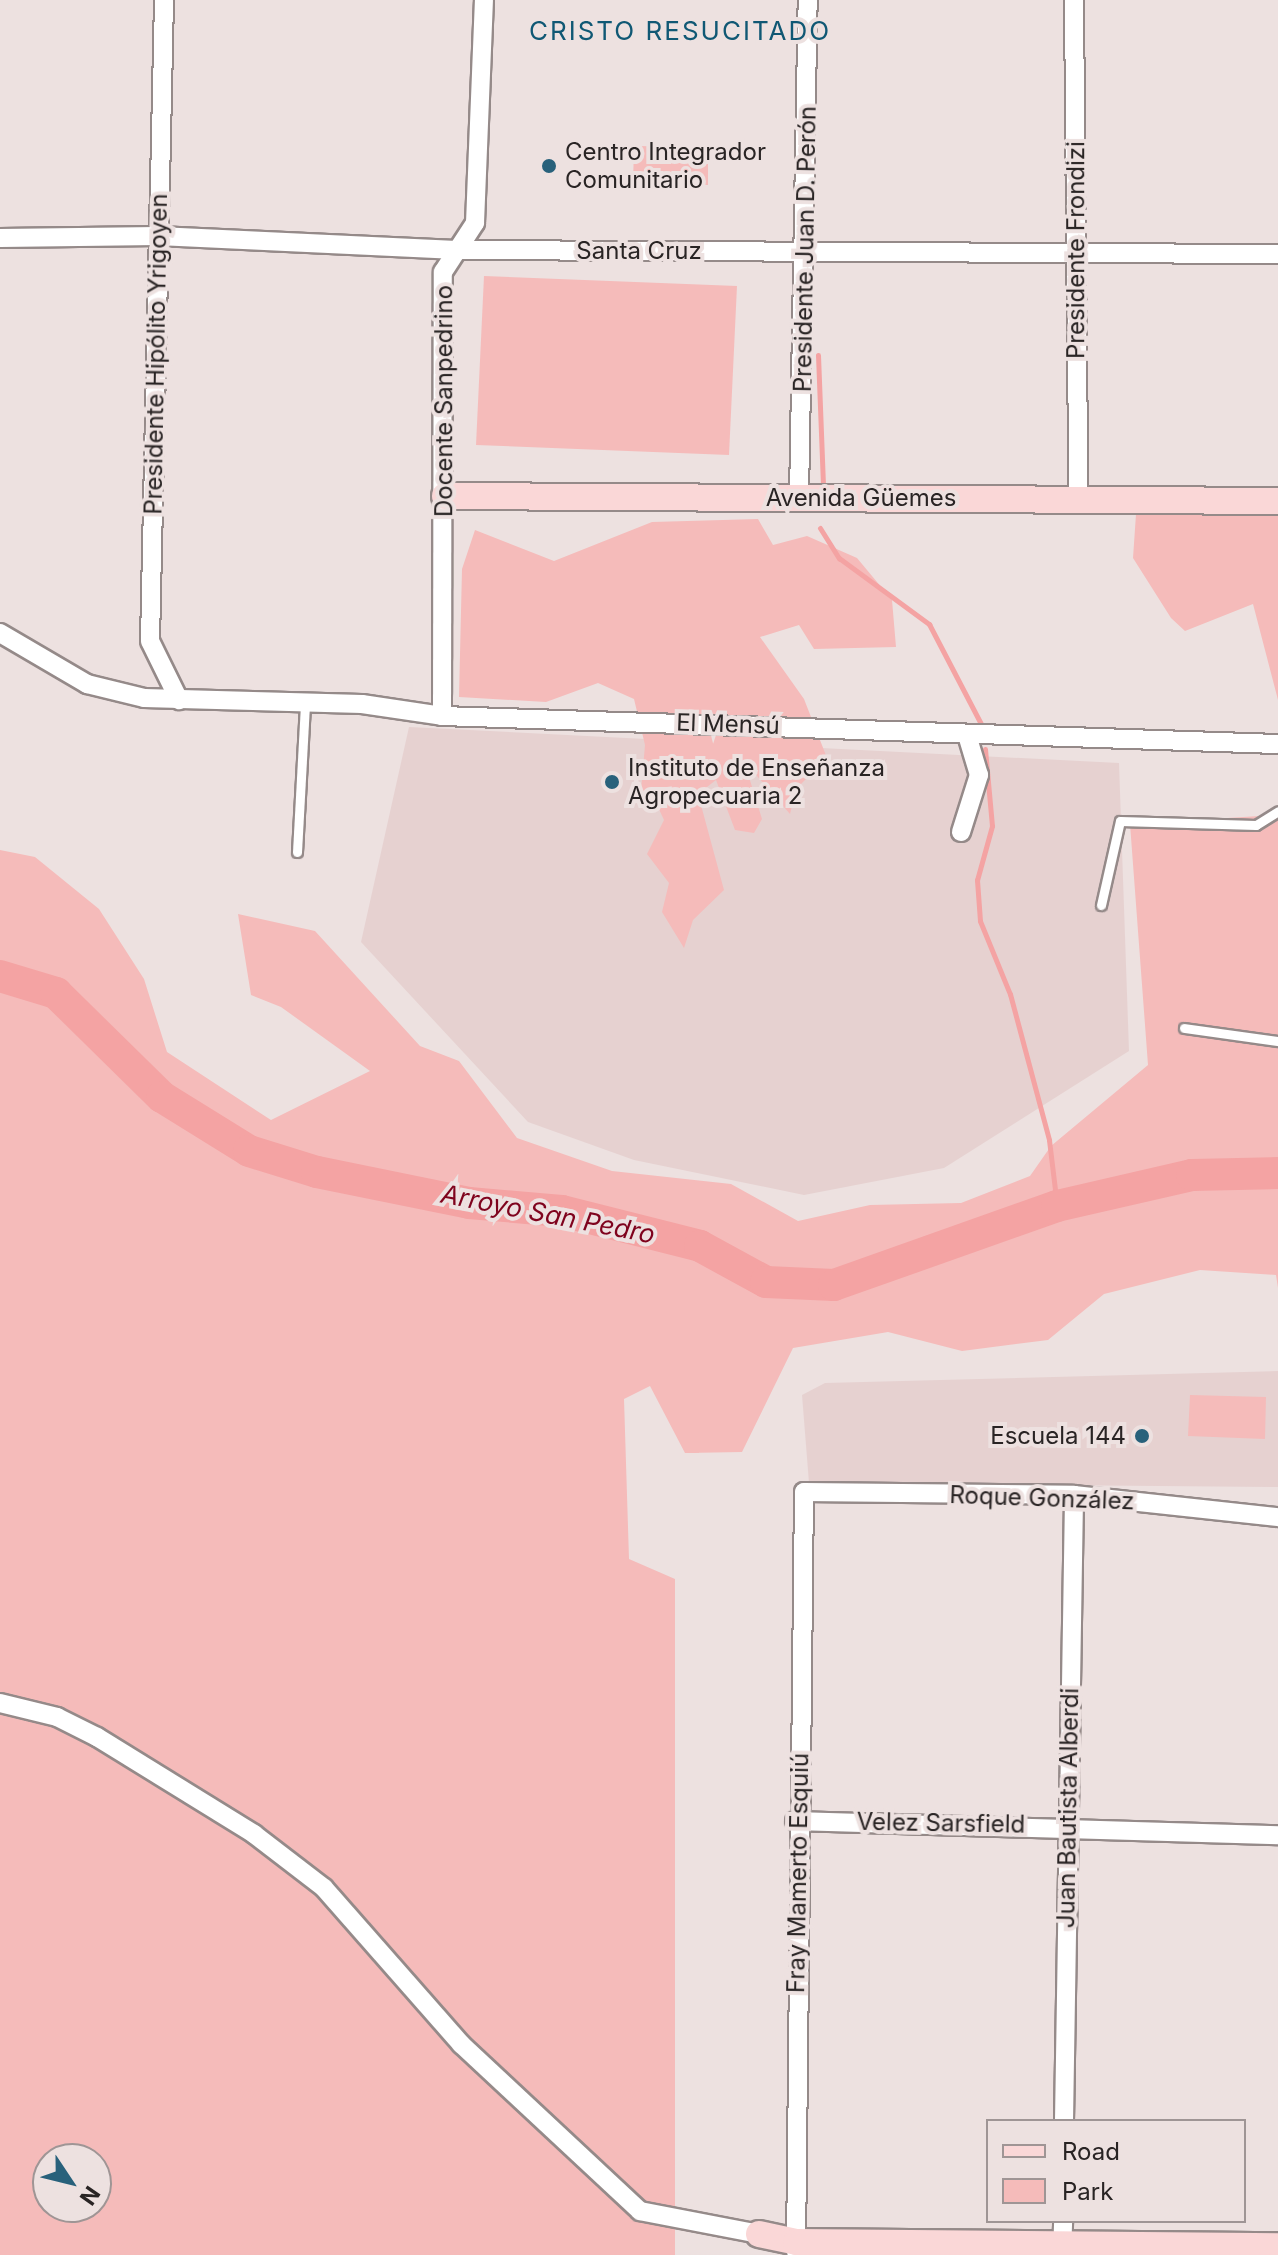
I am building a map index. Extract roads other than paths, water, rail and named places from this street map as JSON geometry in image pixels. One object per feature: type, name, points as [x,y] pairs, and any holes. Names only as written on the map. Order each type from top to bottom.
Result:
[{"type":"main road","name":"Avenida Güemes","points":[[445,496],[1278,501]]},
{"type":"main road","points":[[759,2234],[796,2248],[1062,2238],[1278,2246]]},
{"type":"street","name":"Presidente Hipólito Yrigoyen","points":[[164,0],[150,641],[179,700]]},
{"type":"street","name":"Docente Sanpedrino","points":[[442,716],[445,496],[443,272],[475,223],[484,0]]},
{"type":"street","name":"Presidente Juan D. Perón","points":[[799,498],[807,251],[808,0]]},
{"type":"street","name":"Presidente Frondizi","points":[[1074,0],[1078,499]]},
{"type":"street","name":"Santa Cruz","points":[[0,238],[158,236],[457,250],[1076,250],[1278,254]]},
{"type":"street","name":"El Mensú","points":[[0,633],[87,684],[179,700],[305,702],[442,716],[1278,744]]},
{"type":"street","points":[[961,832],[979,775],[967,735]]},
{"type":"street","name":"Roque González","points":[[804,1492],[1074,1495],[1278,1517]]},
{"type":"street","name":"Fray Mamerto Esquiú","points":[[796,2248],[795,1821],[804,1492]]},
{"type":"street","name":"Juan Bautista Alberdi","points":[[1064,2119],[1074,1495]]},
{"type":"street","points":[[0,1703],[57,1717],[97,1737],[254,1834],[324,1888],[461,2044],[640,2211],[759,2234]]},
{"type":"street","name":"Velez Sarsfield","points":[[795,1821],[1067,1825],[1278,1835]]},
{"type":"lane","points":[[297,852],[305,702]]},
{"type":"lane","points":[[1101,905],[1120,821],[1256,825],[1278,811]]},
{"type":"lane","points":[[1184,1028],[1278,1041]]},
{"type":"waterway","points":[[818,355],[823,485]]},
{"type":"waterway","points":[[820,528],[839,558],[929,624],[982,726]]},
{"type":"waterway","points":[[985,749],[992,826],[977,880],[980,921],[1010,994],[1049,1140],[1057,1206]]},
{"type":"waterway","name":"Arroyo San Pedro","points":[[0,976],[56,993],[162,1097],[249,1151],[317,1172],[469,1203],[562,1211],[700,1246],[766,1282],[834,1285],[1057,1206],[1192,1175],[1278,1173]]},
{"type":"place","name":"Centro Integrador Comunitario","points":[[549,166]]},
{"type":"place","name":"Instituto de Enseñanza Agropecuaria 2","points":[[612,782]]},
{"type":"place","name":"Escuela 144","points":[[1142,1436]]},
{"type":"district","name":"CRISTO RESUCITADO","points":[[680,31]]}]
